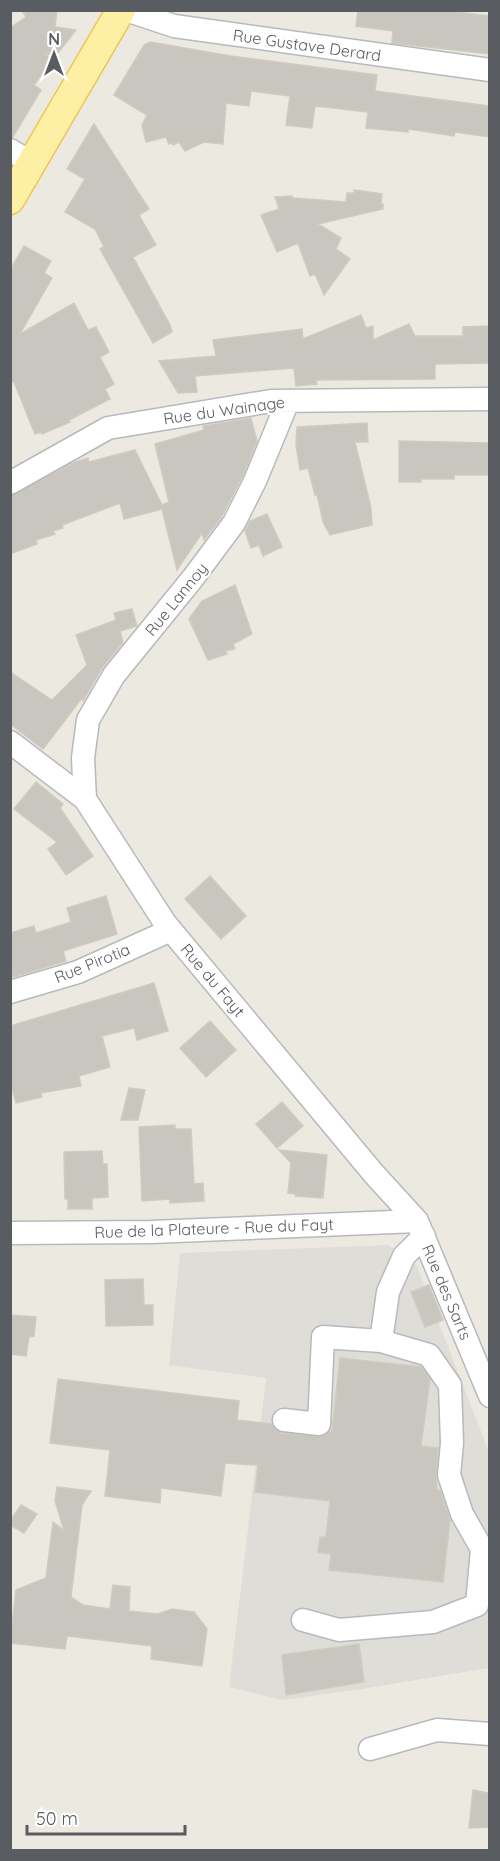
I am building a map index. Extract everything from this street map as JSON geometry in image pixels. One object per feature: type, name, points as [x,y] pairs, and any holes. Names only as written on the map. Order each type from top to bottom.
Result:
[{"type":"main road","points":[[10,200],[21,156],[121,10]]},
{"type":"street","name":"Rue Gustave Derard","points":[[126,10],[174,26],[489,70]]},
{"type":"street","name":"Rue du Wainage","points":[[10,483],[108,428],[271,400],[489,399]]},
{"type":"street","name":"Rue Lannoy","points":[[85,799],[83,758],[88,720],[114,675],[193,578],[234,523],[255,481],[288,400]]},
{"type":"street","name":"Rue du Fayt","points":[[10,742],[85,799],[171,930],[420,1229]]},
{"type":"street","name":"Rue Pirotia","points":[[10,992],[78,972],[171,930]]},
{"type":"street","name":"Rue de la Plateure - Rue du Fayt","points":[[10,1233],[420,1229]]},
{"type":"street","points":[[381,1341],[388,1292],[404,1256],[420,1229]]},
{"type":"street","name":"Rue des Sarts","points":[[420,1229],[489,1396]]},
{"type":"street","points":[[285,1420],[319,1424],[322,1337],[381,1341],[429,1355],[450,1385],[452,1443],[448,1474],[462,1515],[482,1549],[477,1605],[433,1622],[339,1630],[303,1620]]},
{"type":"street","points":[[370,1749],[437,1730],[489,1734]]},
{"type":"shaded area","points":[[388,1245],[416,1264],[489,1452],[489,1668],[282,1700],[229,1687],[266,1378],[169,1365],[180,1253]]},
{"type":"building","points":[[22,10],[57,10],[55,27],[76,30],[54,58],[45,52],[51,62],[34,85],[41,90],[13,137],[10,137],[10,28],[26,17]]},
{"type":"building","points":[[358,10],[440,10],[489,16],[489,54],[392,43],[393,31],[356,26]]},
{"type":"building","points":[[150,42],[231,56],[377,75],[375,91],[489,106],[489,137],[455,132],[454,136],[408,129],[408,132],[366,128],[368,112],[315,106],[312,128],[286,125],[290,96],[251,91],[249,106],[226,103],[223,144],[204,142],[185,151],[179,142],[169,144],[166,137],[146,142],[142,125],[147,115],[114,95],[144,45]]},
{"type":"building","points":[[94,124],[149,209],[139,215],[156,245],[133,257],[172,332],[153,343],[100,249],[104,247],[95,229],[65,212],[85,179],[67,169]]},
{"type":"building","points":[[354,190],[382,194],[383,209],[318,224],[341,238],[336,249],[350,259],[324,295],[315,274],[310,276],[298,243],[277,252],[261,215],[279,209],[275,197],[292,196],[293,198],[346,202],[347,193],[354,193]]},
{"type":"building","points":[[24,246],[51,261],[44,273],[52,278],[20,334],[74,303],[88,330],[96,327],[109,352],[100,357],[114,384],[105,389],[110,399],[69,420],[70,422],[42,434],[41,432],[35,434],[14,382],[10,383],[10,270]]},
{"type":"building","points":[[361,315],[366,328],[373,326],[373,340],[409,324],[415,336],[463,336],[463,327],[489,326],[489,363],[435,364],[435,379],[316,380],[317,384],[296,386],[294,368],[195,376],[197,392],[178,393],[159,361],[216,356],[213,340],[302,329],[303,339]]},
{"type":"building","points":[[251,418],[257,441],[243,475],[222,516],[204,540],[202,533],[177,570],[162,509],[124,519],[120,503],[62,525],[63,528],[53,531],[55,534],[36,540],[37,544],[10,554],[10,496],[73,463],[88,458],[89,462],[135,450],[162,505],[169,502],[155,444],[204,430],[203,426]]},
{"type":"building","points":[[367,423],[368,442],[355,442],[371,508],[372,525],[330,535],[323,522],[308,468],[300,470],[296,445],[297,427]]},
{"type":"building","points":[[399,441],[489,443],[489,475],[454,475],[454,479],[399,482]]},
{"type":"building","points":[[267,514],[282,547],[263,556],[259,545],[251,548],[245,531],[250,521]]},
{"type":"building","points":[[235,585],[252,634],[233,644],[235,649],[225,651],[227,654],[208,660],[189,619],[202,601]]},
{"type":"building","points":[[132,609],[137,626],[120,631],[123,642],[102,668],[83,701],[82,698],[43,749],[10,724],[10,672],[52,700],[87,665],[76,635],[116,620],[114,613]]},
{"type":"building","points":[[36,782],[63,804],[60,808],[93,856],[66,875],[48,849],[57,842],[14,809]]},
{"type":"building","points":[[210,876],[246,916],[221,939],[185,899]]},
{"type":"building","points":[[106,896],[117,934],[63,951],[66,961],[13,977],[10,969],[10,933],[34,926],[36,933],[71,922],[67,908]]},
{"type":"building","points":[[154,983],[168,1031],[137,1040],[134,1028],[102,1036],[110,1067],[79,1076],[81,1086],[41,1093],[42,1097],[16,1103],[10,1082],[10,1026]]},
{"type":"building","points":[[210,1021],[236,1050],[206,1077],[180,1048]]},
{"type":"building","points":[[129,1088],[145,1090],[138,1120],[121,1120]]},
{"type":"building","points":[[282,1102],[303,1126],[277,1148],[256,1124]]},
{"type":"building","points":[[175,1125],[175,1129],[191,1129],[194,1184],[203,1183],[204,1201],[170,1203],[170,1199],[142,1201],[139,1127]]},
{"type":"building","points":[[279,1150],[327,1155],[323,1198],[295,1196],[296,1194],[288,1193],[291,1163]]},
{"type":"building","points":[[102,1151],[103,1164],[107,1164],[108,1197],[92,1198],[92,1209],[68,1209],[68,1199],[65,1199],[64,1152]]},
{"type":"building","points":[[143,1279],[144,1305],[153,1305],[153,1325],[106,1326],[105,1280]]},
{"type":"building","points":[[429,1285],[443,1320],[425,1327],[411,1292]]},
{"type":"building","points":[[10,1315],[36,1317],[34,1336],[29,1337],[26,1356],[10,1354]]},
{"type":"building","points":[[340,1358],[421,1367],[430,1379],[421,1446],[438,1448],[437,1490],[440,1490],[450,1520],[443,1582],[329,1570],[331,1554],[318,1552],[320,1537],[326,1537],[330,1501],[255,1492],[258,1465],[225,1463],[221,1496],[161,1488],[160,1503],[105,1496],[110,1450],[50,1443],[58,1379],[239,1401],[237,1420],[271,1424],[282,1433],[324,1436],[332,1431]]},
{"type":"building","points":[[57,1487],[91,1491],[82,1505],[71,1597],[83,1605],[110,1609],[113,1585],[130,1587],[129,1611],[158,1614],[172,1609],[194,1612],[207,1629],[202,1666],[151,1659],[152,1646],[67,1636],[65,1649],[10,1643],[16,1590],[46,1578],[53,1522],[64,1530],[55,1501]]},
{"type":"building","points":[[21,1505],[37,1514],[24,1533],[10,1525],[10,1521]]},
{"type":"building","points":[[359,1644],[364,1682],[286,1695],[282,1655]]},
{"type":"building","points":[[473,1790],[489,1793],[489,1827],[469,1828]]}]
